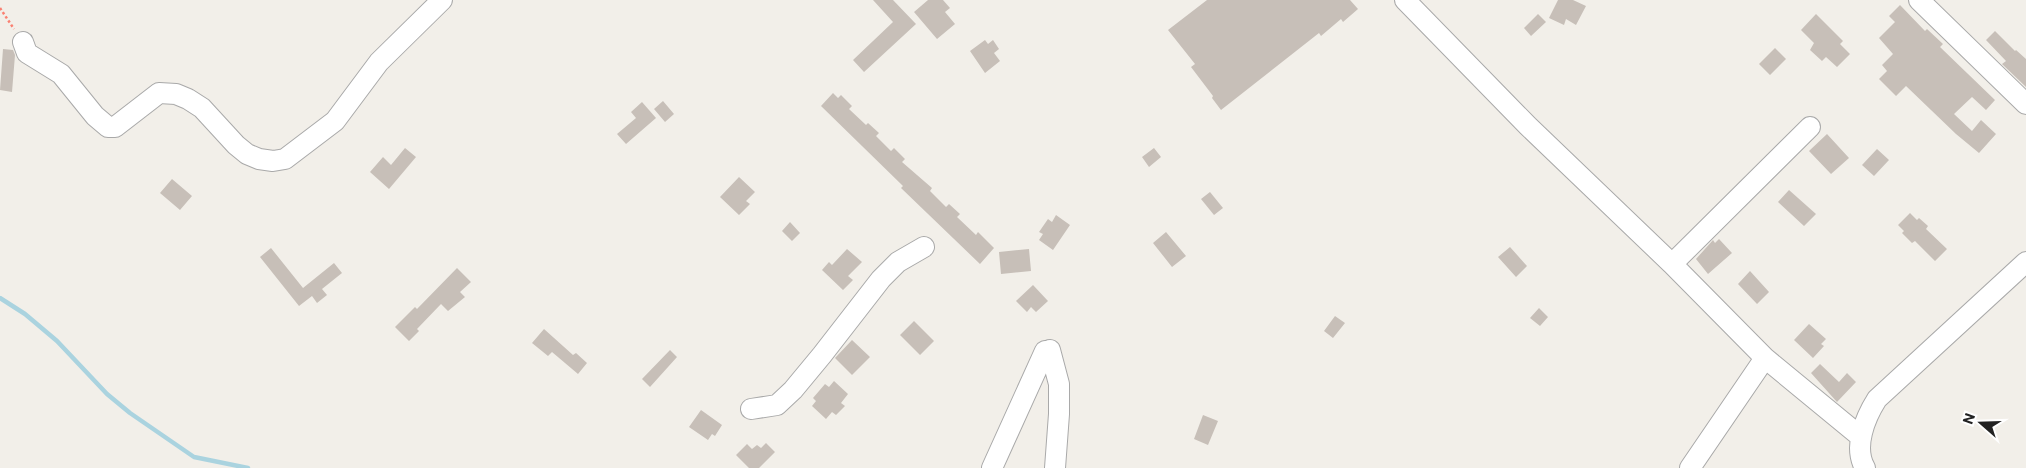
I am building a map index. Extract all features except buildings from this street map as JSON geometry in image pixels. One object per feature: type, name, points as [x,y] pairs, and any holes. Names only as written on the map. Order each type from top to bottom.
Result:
[{"type":"street","points":[[23,42],[27,53],[61,74],[95,116],[108,128],[115,127],[159,93],[176,94],[202,108],[236,146],[247,154],[259,159],[273,161],[285,159],[335,121],[378,62],[442,0]]},
{"type":"street","points":[[1405,0],[1528,126],[1672,264],[1765,358],[1861,436]]},
{"type":"street","points":[[1919,0],[2026,104]]},
{"type":"street","points":[[1672,264],[1810,127]]},
{"type":"street","points":[[751,408],[777,405],[793,390],[822,356],[882,279],[898,262],[924,247]]},
{"type":"street","points":[[1865,468],[1862,462],[1861,436],[1866,416],[1877,399],[2026,262]]},
{"type":"street","points":[[992,468],[1048,350],[1059,384],[1059,414],[1054,468]]},
{"type":"street","points":[[1690,468],[1765,358]]},
{"type":"path","points":[[0,8],[23,42]]},
{"type":"waterway","points":[[0,298],[25,314],[57,341],[107,394],[130,413],[194,457],[248,468]]}]
